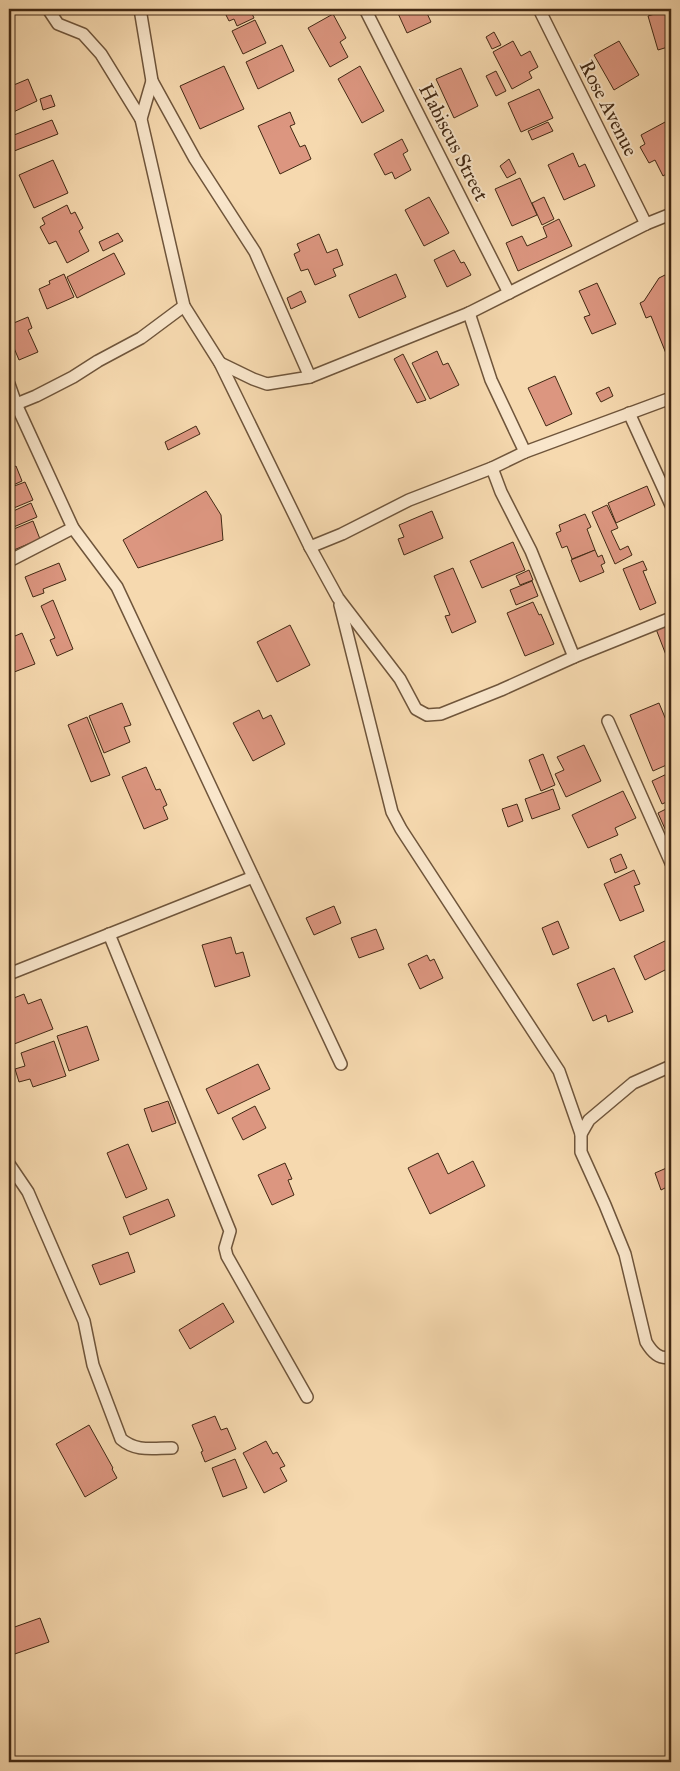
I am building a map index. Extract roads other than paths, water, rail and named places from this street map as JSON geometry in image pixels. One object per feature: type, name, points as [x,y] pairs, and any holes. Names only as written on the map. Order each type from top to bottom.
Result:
[{"type":"street","points":[[48,9],[58,24],[83,34],[101,54],[141,119],[184,306],[220,363],[310,547],[338,598],[400,679],[416,709],[427,715],[441,714],[671,618]]},
{"type":"street","points":[[140,9],[152,80],[195,159],[255,252],[310,377]]},
{"type":"street","name":"Habiscus Street","points":[[365,9],[509,293]]},
{"type":"street","name":"Rose Avenue","points":[[539,9],[646,224]]},
{"type":"street","points":[[141,119],[152,80]]},
{"type":"street","points":[[220,363],[267,384],[310,377],[469,313],[646,224],[671,214]]},
{"type":"street","points":[[13,406],[73,377],[141,338],[184,306]]},
{"type":"street","points":[[469,313],[491,380],[525,452]]},
{"type":"street","points":[[9,384],[13,406],[73,528],[117,587],[341,1064]]},
{"type":"street","points":[[310,547],[342,534],[409,500],[492,468],[525,452],[671,398]]},
{"type":"street","points":[[630,413],[671,505]]},
{"type":"street","points":[[492,468],[501,492],[531,551],[574,657]]},
{"type":"street","points":[[9,560],[73,528]]},
{"type":"street","points":[[338,598],[392,812],[401,829],[559,1071],[581,1134],[581,1152],[606,1205],[624,1254],[646,1342],[653,1354],[665,1359],[671,1358]]},
{"type":"street","points":[[608,721],[671,863]]},
{"type":"street","points":[[9,974],[253,877]]},
{"type":"street","points":[[109,934],[230,1231],[225,1248],[227,1256],[307,1397]]},
{"type":"street","points":[[581,1134],[589,1120],[633,1083],[671,1066]]},
{"type":"street","points":[[9,1164],[28,1192],[84,1321],[93,1365],[121,1439],[127,1444],[140,1449],[172,1448]]}]
